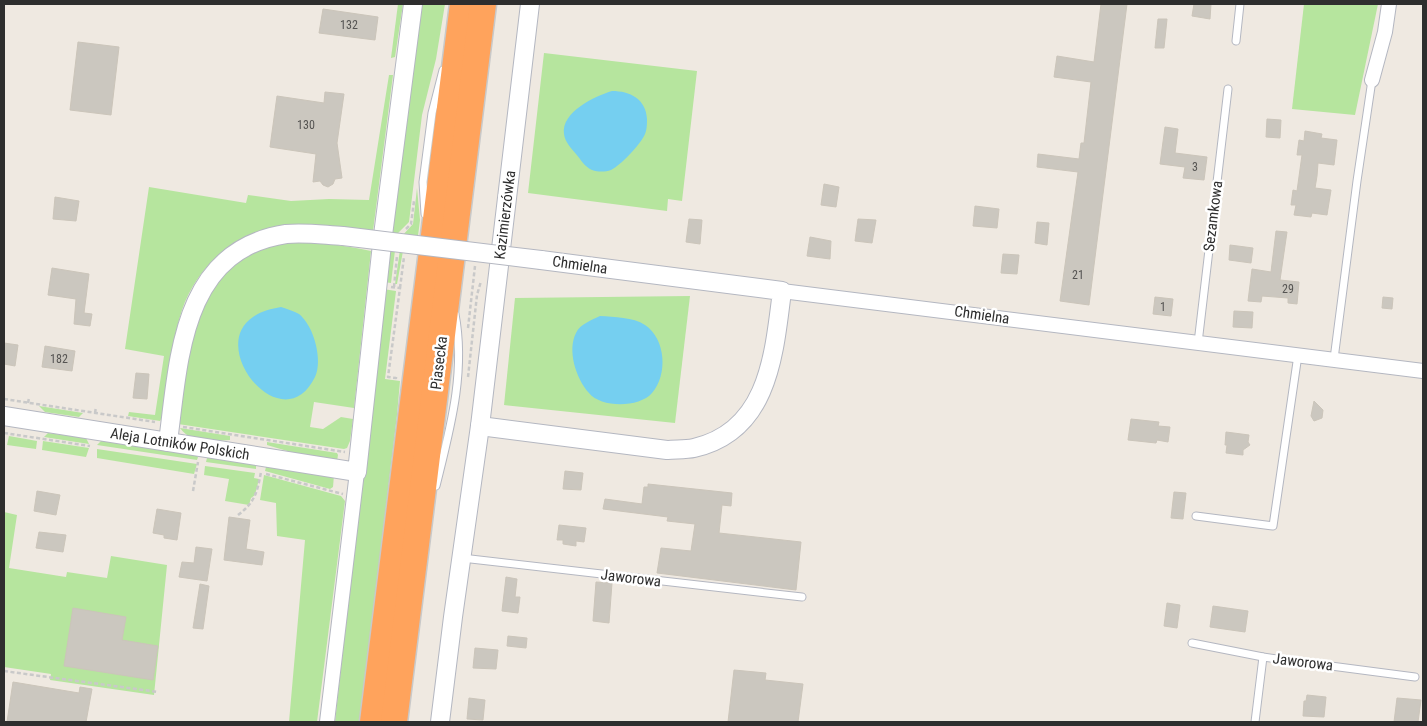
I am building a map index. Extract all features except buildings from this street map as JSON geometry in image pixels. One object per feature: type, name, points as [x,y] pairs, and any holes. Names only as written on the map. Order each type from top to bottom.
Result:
[{"type":"highway","name":"Piasecka","points":[[373,722],[430,261],[455,38],[463,4]]},
{"type":"highway","name":"Piasecka","points":[[394,722],[419,528],[460,288],[483,4]]},
{"type":"street","points":[[327,722],[383,235],[413,4]]},
{"type":"street","name":"Kazimierzówka","points":[[440,722],[480,426],[530,4]]},
{"type":"street","points":[[1372,80],[1386,32],[1389,4]]},
{"type":"street","name":"Chmielna","points":[[169,433],[186,326],[198,295],[214,272],[225,261],[246,246],[273,237],[306,233],[541,260],[1423,371]]},
{"type":"street","points":[[480,426],[667,450],[693,448],[721,439],[746,418],[758,402],[766,381],[778,322],[782,290]]},
{"type":"street","name":"Aleja Lotników Polskich","points":[[4,416],[169,433],[357,472]]},
{"type":"lane","points":[[1236,41],[1240,4]]},
{"type":"lane","points":[[426,221],[422,182],[432,113],[445,62]]},
{"type":"lane","points":[[1334,359],[1372,80]]},
{"type":"lane","name":"Sezamkowa","points":[[1198,343],[1228,89]]},
{"type":"lane","points":[[427,230],[430,261]]},
{"type":"lane","points":[[434,492],[450,428],[460,354],[456,317],[460,288]]},
{"type":"lane","points":[[1196,516],[1273,526],[1298,354]]},
{"type":"lane","points":[[419,528],[430,501]]},
{"type":"lane","name":"Jaworowa","points":[[461,558],[802,597]]},
{"type":"lane","name":"Jaworowa","points":[[1192,643],[1263,657],[1415,677]]},
{"type":"lane","points":[[1254,722],[1263,657]]},
{"type":"path","points":[[398,252],[394,287],[400,288]]},
{"type":"path","points":[[398,368],[396,378],[388,377],[405,253]]},
{"type":"path","points":[[460,288],[477,295],[468,377]]},
{"type":"path","points":[[28,403],[30,398]]},
{"type":"path","points":[[4,399],[95,413],[169,433],[342,452],[350,448]]},
{"type":"path","points":[[95,413],[96,407]]},
{"type":"path","points":[[193,491],[198,462]]},
{"type":"path","points":[[256,471],[346,496]]},
{"type":"path","points":[[238,515],[251,505],[256,495],[261,472]]},
{"type":"path","points":[[4,671],[158,692]]},
{"type":"green space","points":[[398,4],[403,4],[395,57],[391,58]]},
{"type":"green space","points":[[420,4],[445,4],[436,59],[422,115],[409,222],[397,234],[391,283],[384,282]]},
{"type":"green space","points":[[1304,4],[1378,4],[1355,115],[1292,109]]},
{"type":"green space","points":[[544,53],[697,71],[682,201],[668,199],[667,211],[528,193]]},
{"type":"green space","points":[[389,75],[393,75],[373,231],[318,225],[286,225],[268,228],[252,234],[222,252],[198,278],[182,310],[173,347],[166,411],[160,421],[128,416],[129,412],[155,415],[164,356],[125,349],[149,187],[246,203],[248,195],[291,201],[329,199],[369,200]]},
{"type":"green space","points":[[417,188],[420,220],[418,236],[415,236],[403,251],[397,284],[395,284],[402,236],[413,224]]},
{"type":"green space","points":[[284,242],[328,244],[371,251],[354,408],[314,402],[310,427],[323,429],[341,417],[353,419],[350,441],[347,448],[344,449],[178,424],[189,350],[205,303],[217,282],[234,265],[255,251]]},
{"type":"green space","points":[[383,289],[396,291],[385,379],[400,381],[397,415],[360,722],[335,722]]},
{"type":"green space","points":[[690,296],[675,423],[504,405],[515,298]]},
{"type":"green space","points":[[39,406],[83,413],[79,417],[45,412]]},
{"type":"green space","points":[[180,428],[230,436],[230,440],[210,441],[196,439],[190,437]]},
{"type":"green space","points":[[48,433],[86,438],[89,444],[44,437]]},
{"type":"green space","points":[[9,436],[37,441],[36,449],[7,445]]},
{"type":"green space","points":[[102,440],[193,452],[198,457],[197,460],[97,445]]},
{"type":"green space","points":[[43,441],[89,448],[86,457],[42,450]]},
{"type":"green space","points":[[267,442],[337,453],[337,461],[311,458],[267,445]]},
{"type":"green space","points":[[97,449],[197,464],[194,474],[97,458]]},
{"type":"green space","points":[[213,455],[252,461],[256,465],[256,469],[206,462],[207,458]]},
{"type":"green space","points":[[271,464],[334,475],[333,487],[330,489],[265,471],[266,467]]},
{"type":"green space","points":[[205,466],[255,473],[254,478],[259,479],[255,495],[251,498],[249,505],[225,501],[229,479],[204,475]]},
{"type":"green space","points":[[264,475],[341,496],[345,501],[317,722],[289,722],[305,540],[277,536],[276,503],[260,500]]},
{"type":"green space","points":[[4,512],[17,515],[9,568],[66,577],[67,572],[107,578],[111,556],[167,565],[154,695],[50,680],[51,674],[4,667]]},
{"type":"water","points":[[612,91],[631,95],[640,101],[646,112],[646,131],[635,149],[615,168],[606,171],[594,171],[585,165],[568,145],[564,134],[565,126],[573,112],[580,106]]},
{"type":"water","points":[[281,307],[299,314],[304,319],[316,344],[318,362],[315,377],[301,394],[285,399],[269,395],[254,383],[244,367],[238,349],[241,331],[253,317],[270,309]]},
{"type":"water","points":[[600,316],[640,322],[652,331],[657,339],[661,348],[661,377],[652,393],[646,398],[630,404],[611,404],[595,398],[580,380],[574,364],[573,340],[580,327]]}]
